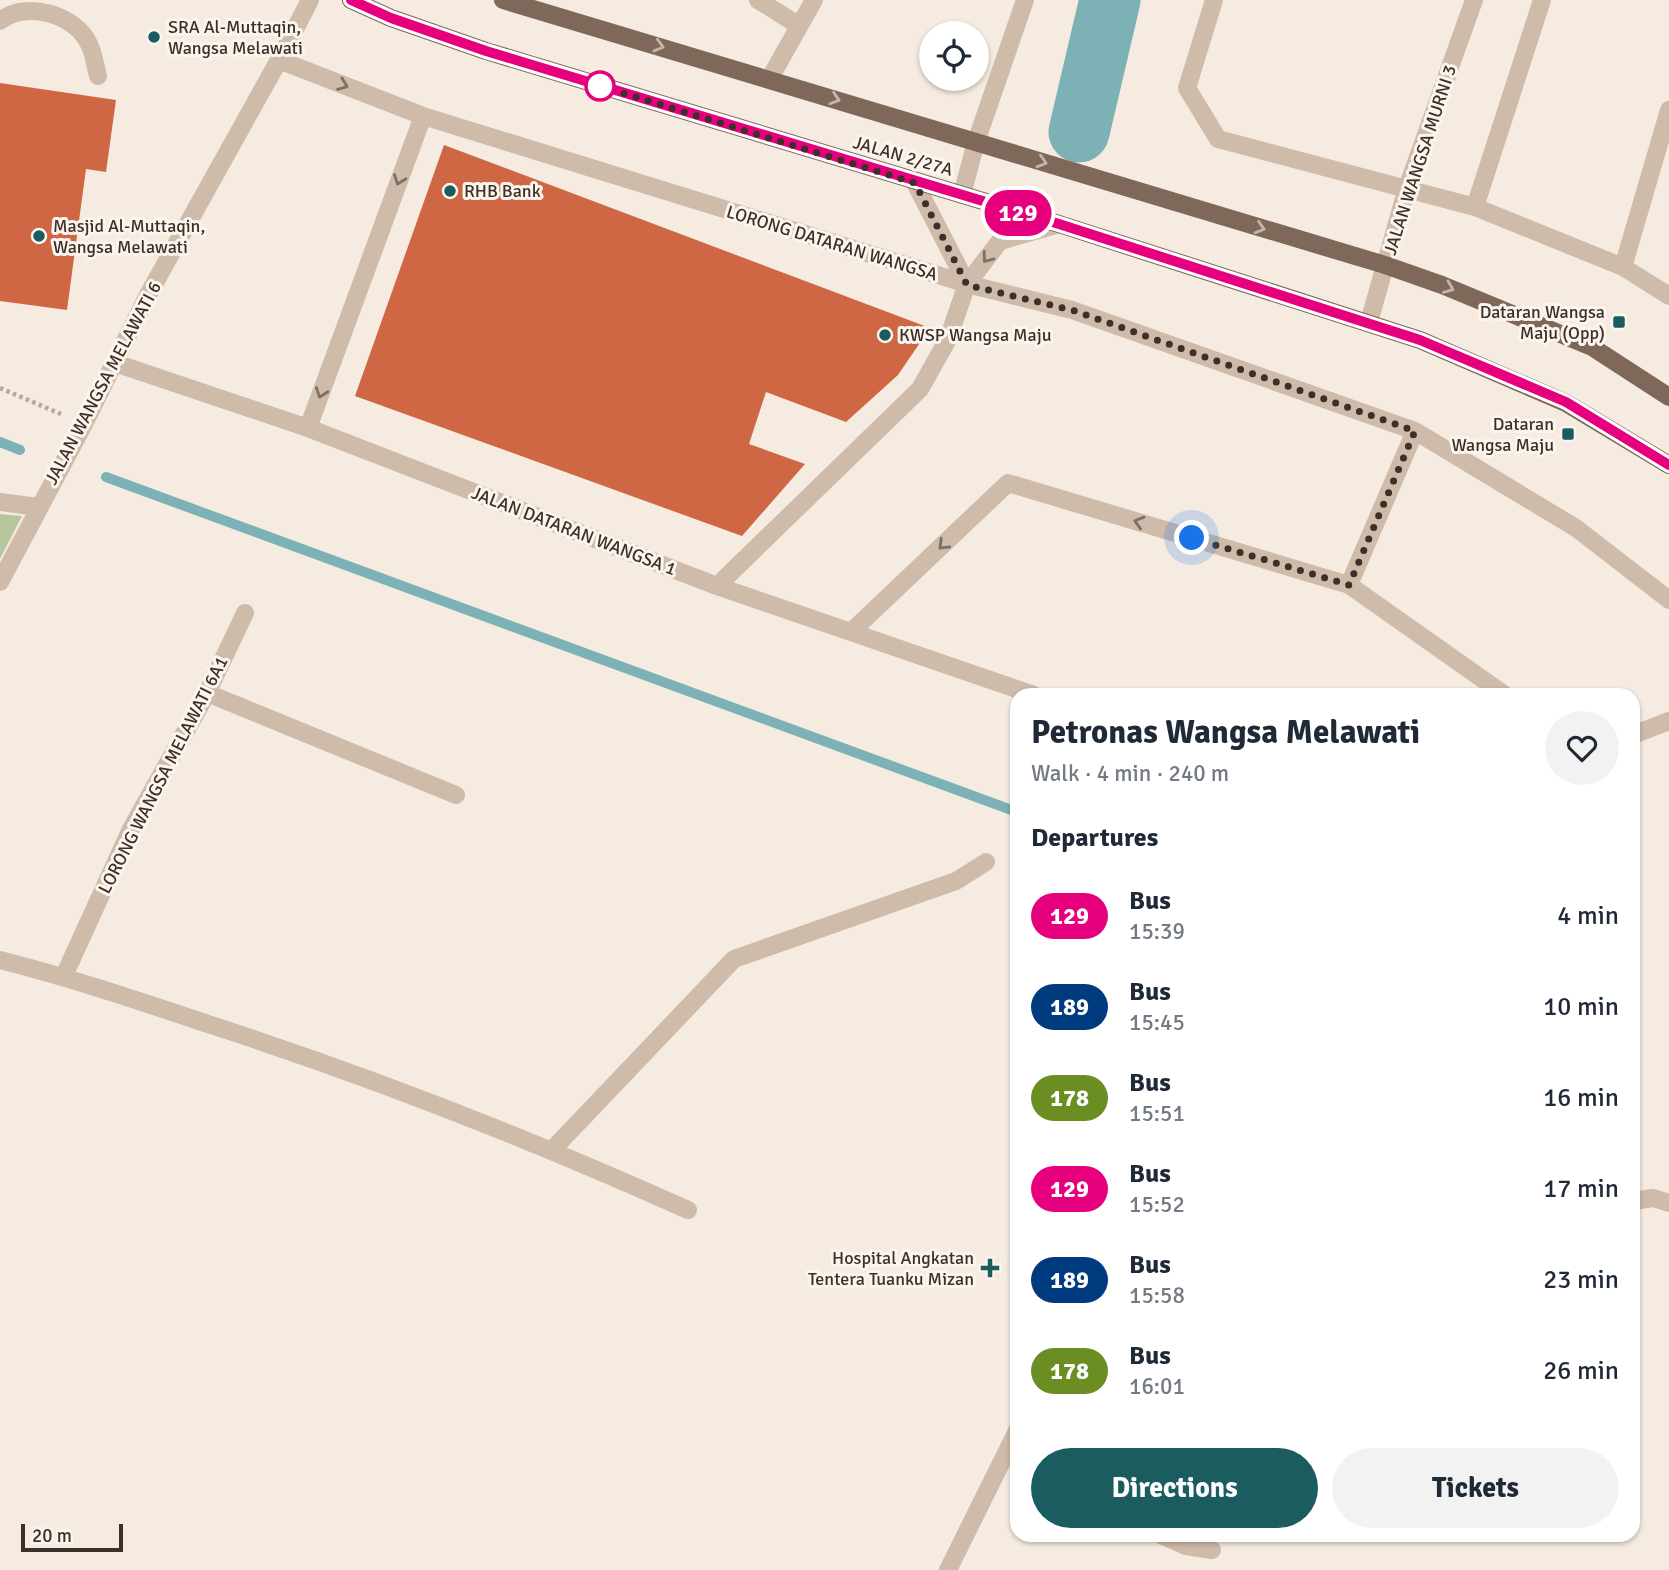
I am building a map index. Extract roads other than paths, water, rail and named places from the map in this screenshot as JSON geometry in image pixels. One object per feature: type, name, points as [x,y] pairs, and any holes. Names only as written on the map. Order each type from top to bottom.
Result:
[{"type":"main road","name":"JALAN 2/27A","points":[[351,0],[391,18],[486,51],[915,183],[1059,224],[1369,322],[1420,340],[1566,402],[1669,465]]},
{"type":"main road","name":"JALAN 2/27A","points":[[503,0],[770,78],[1385,265],[1442,285],[1592,347],[1669,397]]},
{"type":"street","name":"JALAN WANGSA MELAWATI 6","points":[[0,582],[84,424],[148,295],[310,0]]},
{"type":"street","points":[[758,0],[798,25]]},
{"type":"street","points":[[770,78],[814,0]]},
{"type":"street","points":[[962,195],[976,142],[1025,0]]},
{"type":"street","points":[[1214,0],[1187,88],[1218,139],[1475,207],[1623,267],[1669,296]]},
{"type":"street","name":"JALAN WANGSA MURNI 3","points":[[1369,322],[1407,188],[1474,0]]},
{"type":"street","points":[[1475,207],[1542,0]]},
{"type":"street","points":[[0,21],[5,16],[24,10],[55,12],[75,26],[89,44],[98,76]]},
{"type":"street","name":"LORONG DATARAN WANGSA","points":[[279,60],[423,116],[967,285],[1072,310],[1415,431],[1576,528],[1669,600]]},
{"type":"street","points":[[1623,267],[1669,110]]},
{"type":"street","points":[[308,428],[423,116]]},
{"type":"street","points":[[915,183],[967,285]]},
{"type":"street","points":[[717,586],[919,388],[948,339],[967,285],[1000,241],[1059,224]]},
{"type":"street","name":"JALAN DATARAN WANGSA 1","points":[[115,363],[308,428],[717,586],[1014,688]]},
{"type":"street","points":[[1349,585],[1415,431]]},
{"type":"street","points":[[852,631],[1008,483],[1349,585],[1495,688]]},
{"type":"street","points":[[0,502],[38,507]]},
{"type":"street","name":"LORONG WANGSA MELAWATI 6A1","points":[[64,976],[131,829],[207,693],[245,613]]},
{"type":"street","points":[[207,693],[457,795]]},
{"type":"street","points":[[1640,732],[1669,720]]},
{"type":"street","points":[[553,1149],[734,959],[956,881],[986,862]]},
{"type":"street","points":[[0,960],[64,976],[334,1065],[553,1149],[688,1210]]},
{"type":"street","points":[[1640,1200],[1653,1198],[1669,1203]]},
{"type":"street","points":[[948,1570],[1010,1456]]},
{"type":"street","points":[[1177,1542],[1212,1550]]},
{"type":"waterway","points":[[1079,132],[1110,0]]},
{"type":"waterway","points":[[0,442],[20,450]]},
{"type":"waterway","points":[[106,477],[1010,809]]},
{"type":"place","name":"SRA Al-Muttaqin, Wangsa Melawati","points":[[154,37]]},
{"type":"place","name":"RHB Bank","points":[[450,191]]},
{"type":"place","name":"Masjid Al-Muttaqin, Wangsa Melawati","points":[[39,236]]},
{"type":"place","name":"Dataran Wangsa Maju (Opp)","points":[[1619,322]]},
{"type":"place","name":"KWSP Wangsa Maju","points":[[885,335]]},
{"type":"place","name":"Dataran Wangsa Maju","points":[[1568,434]]},
{"type":"place","name":"Hospital Angkatan Tentera Tuanku Mizan","points":[[990,1268]]}]
